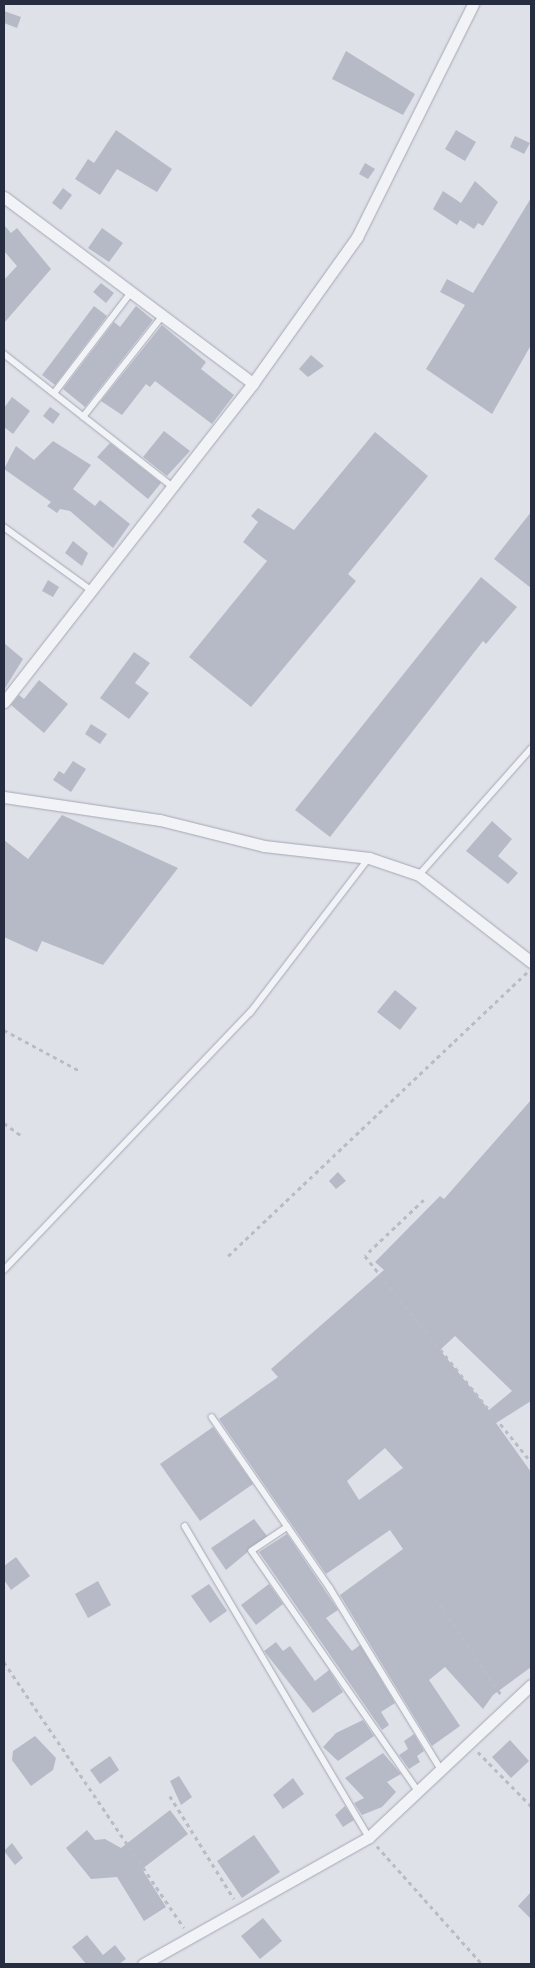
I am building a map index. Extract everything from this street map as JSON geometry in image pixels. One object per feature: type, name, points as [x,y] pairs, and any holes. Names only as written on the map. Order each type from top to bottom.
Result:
[{"type":"street","points":[[4,702],[93,591],[253,383],[357,237],[473,4]]},
{"type":"street","points":[[5,201],[161,318],[253,383]]},
{"type":"street","points":[[4,798],[160,820],[264,846],[370,858],[419,875],[531,962]]},
{"type":"street","points":[[142,1964],[191,1937],[239,1907],[369,1838],[507,1704],[531,1685]]},
{"type":"lane","points":[[55,392],[130,294]]},
{"type":"lane","points":[[84,417],[161,318]]},
{"type":"lane","points":[[4,354],[55,392],[173,487]]},
{"type":"lane","points":[[4,527],[93,591]]},
{"type":"lane","points":[[419,875],[531,749]]},
{"type":"lane","points":[[4,1270],[250,1013],[370,858]]},
{"type":"lane","points":[[212,1417],[288,1527],[441,1769]]},
{"type":"lane","points":[[185,1526],[369,1838]]},
{"type":"lane","points":[[288,1527],[252,1551],[418,1791]]},
{"type":"path","points":[[228,1256],[531,972]]},
{"type":"path","points":[[4,1030],[80,1071]]},
{"type":"path","points":[[4,1123],[22,1136]]},
{"type":"path","points":[[424,1200],[365,1256],[531,1462]]},
{"type":"path","points":[[435,1598],[507,1704]]},
{"type":"path","points":[[4,1662],[191,1937]]},
{"type":"path","points":[[468,1741],[531,1806]]},
{"type":"path","points":[[170,1796],[239,1907]]},
{"type":"path","points":[[369,1838],[482,1964]]},
{"type":"building","points":[[4,11],[21,17],[17,28],[4,23]]},
{"type":"building","points":[[346,51],[415,94],[403,115],[332,79]]},
{"type":"building","points":[[116,130],[172,169],[157,192],[117,169],[100,195],[75,179],[88,159],[94,163]]},
{"type":"building","points":[[456,130],[476,142],[465,161],[445,149]]},
{"type":"building","points":[[515,136],[530,143],[524,154],[510,147]]},
{"type":"building","points":[[365,163],[375,169],[368,179],[359,174]]},
{"type":"building","points":[[475,181],[498,202],[483,226],[478,223],[474,229],[460,220],[457,225],[433,209],[443,191],[461,203]]},
{"type":"building","points":[[63,188],[72,195],[61,210],[52,203]]},
{"type":"building","points":[[531,198],[531,345],[492,414],[426,369],[465,305],[440,292],[447,279],[473,293]]},
{"type":"building","points":[[4,225],[11,233],[17,228],[51,269],[4,323],[4,280],[17,266],[4,251]]},
{"type":"building","points":[[102,228],[123,243],[109,262],[88,248]]},
{"type":"building","points":[[101,283],[114,293],[106,303],[93,292]]},
{"type":"building","points":[[94,306],[107,316],[55,385],[42,375]]},
{"type":"building","points":[[136,306],[153,320],[85,407],[63,389],[114,322],[120,327]]},
{"type":"building","points":[[162,325],[206,362],[201,369],[234,395],[212,424],[155,381],[150,387],[146,384],[122,415],[101,401]]},
{"type":"building","points":[[311,355],[324,366],[308,377],[299,369]]},
{"type":"building","points":[[12,397],[30,411],[13,434],[4,427],[4,408]]},
{"type":"building","points":[[50,407],[60,414],[53,424],[43,416]]},
{"type":"building","points":[[164,431],[190,451],[167,476],[143,457]]},
{"type":"building","points":[[375,432],[428,476],[348,574],[356,581],[251,707],[189,657],[267,561],[243,542],[258,522],[251,516],[258,508],[294,530]]},
{"type":"building","points":[[53,441],[91,465],[73,489],[95,506],[100,500],[130,524],[113,548],[70,511],[60,509],[57,513],[47,506],[51,502],[4,469],[16,446],[34,460]]},
{"type":"building","points":[[110,443],[161,483],[148,499],[97,457]]},
{"type":"building","points":[[531,512],[531,588],[494,559]]},
{"type":"building","points":[[73,541],[88,553],[82,566],[65,553]]},
{"type":"building","points":[[481,577],[517,607],[486,644],[483,641],[330,837],[295,810]]},
{"type":"building","points":[[48,580],[59,587],[53,597],[42,591]]},
{"type":"building","points":[[4,643],[23,659],[4,690]]},
{"type":"building","points":[[134,652],[150,663],[135,683],[149,693],[129,719],[100,698]]},
{"type":"building","points":[[39,680],[68,704],[44,733],[11,705],[19,695],[24,699]]},
{"type":"building","points":[[91,724],[107,734],[100,744],[85,734]]},
{"type":"building","points":[[73,761],[86,769],[71,792],[53,780],[59,771],[64,774]]},
{"type":"building","points":[[62,815],[178,868],[103,965],[42,941],[37,952],[4,937],[4,840],[28,859]]},
{"type":"building","points":[[492,821],[512,839],[498,856],[518,873],[508,884],[466,851]]},
{"type":"building","points":[[395,990],[417,1008],[400,1030],[377,1012]]},
{"type":"building","points":[[531,1100],[531,1401],[496,1423],[531,1472],[531,1667],[493,1695],[483,1709],[445,1667],[429,1680],[460,1726],[432,1746],[340,1595],[403,1549],[390,1530],[326,1574],[219,1419],[278,1377],[271,1369],[384,1270],[375,1262],[440,1196],[444,1199]],"holes":[[[455,1336],[512,1391],[489,1410],[440,1350]],[[385,1448],[403,1468],[359,1500],[347,1481]]]},
{"type":"building","points":[[338,1172],[346,1181],[336,1189],[329,1181]]},
{"type":"building","points":[[213,1427],[253,1484],[200,1521],[160,1464]]},
{"type":"building","points":[[254,1519],[267,1536],[226,1570],[211,1548]]},
{"type":"building","points":[[287,1534],[338,1610],[326,1618],[352,1651],[360,1645],[395,1703],[381,1712],[389,1725],[382,1730],[259,1552]]},
{"type":"building","points":[[16,1557],[30,1576],[11,1590],[4,1580],[4,1566]]},
{"type":"building","points":[[98,1581],[111,1605],[88,1618],[75,1594]]},
{"type":"building","points":[[209,1584],[227,1611],[210,1623],[191,1596]]},
{"type":"building","points":[[269,1584],[283,1604],[256,1625],[241,1605]]},
{"type":"building","points":[[276,1642],[283,1651],[290,1646],[315,1681],[329,1670],[343,1692],[313,1713],[264,1651]]},
{"type":"building","points":[[363,1720],[374,1736],[338,1761],[323,1747],[336,1733]]},
{"type":"building","points":[[414,1734],[424,1751],[417,1756],[420,1762],[409,1769],[399,1755],[408,1749],[404,1741]]},
{"type":"building","points":[[35,1736],[56,1758],[53,1770],[31,1786],[12,1760],[13,1751]]},
{"type":"building","points":[[510,1740],[529,1761],[511,1778],[492,1757]]},
{"type":"building","points":[[383,1753],[401,1774],[387,1782],[396,1792],[382,1807],[362,1815],[354,1803],[364,1798],[345,1778]]},
{"type":"building","points":[[110,1756],[119,1770],[100,1784],[90,1770]]},
{"type":"building","points":[[179,1776],[192,1797],[181,1805],[170,1781]]},
{"type":"building","points":[[293,1778],[304,1794],[283,1809],[273,1795]]},
{"type":"building","points":[[345,1806],[354,1820],[343,1827],[335,1815]]},
{"type":"building","points":[[170,1810],[188,1834],[142,1869],[166,1907],[144,1921],[117,1877],[91,1879],[66,1848],[87,1830],[95,1840],[105,1839],[121,1848]]},
{"type":"building","points":[[254,1835],[280,1872],[242,1898],[217,1861]]},
{"type":"building","points":[[12,1843],[23,1858],[15,1865],[4,1851]]},
{"type":"building","points":[[531,1892],[531,1919],[518,1906]]},
{"type":"building","points":[[263,1918],[282,1941],[260,1959],[241,1936]]},
{"type":"building","points":[[87,1935],[103,1955],[115,1945],[126,1959],[119,1964],[86,1964],[72,1947]]}]
